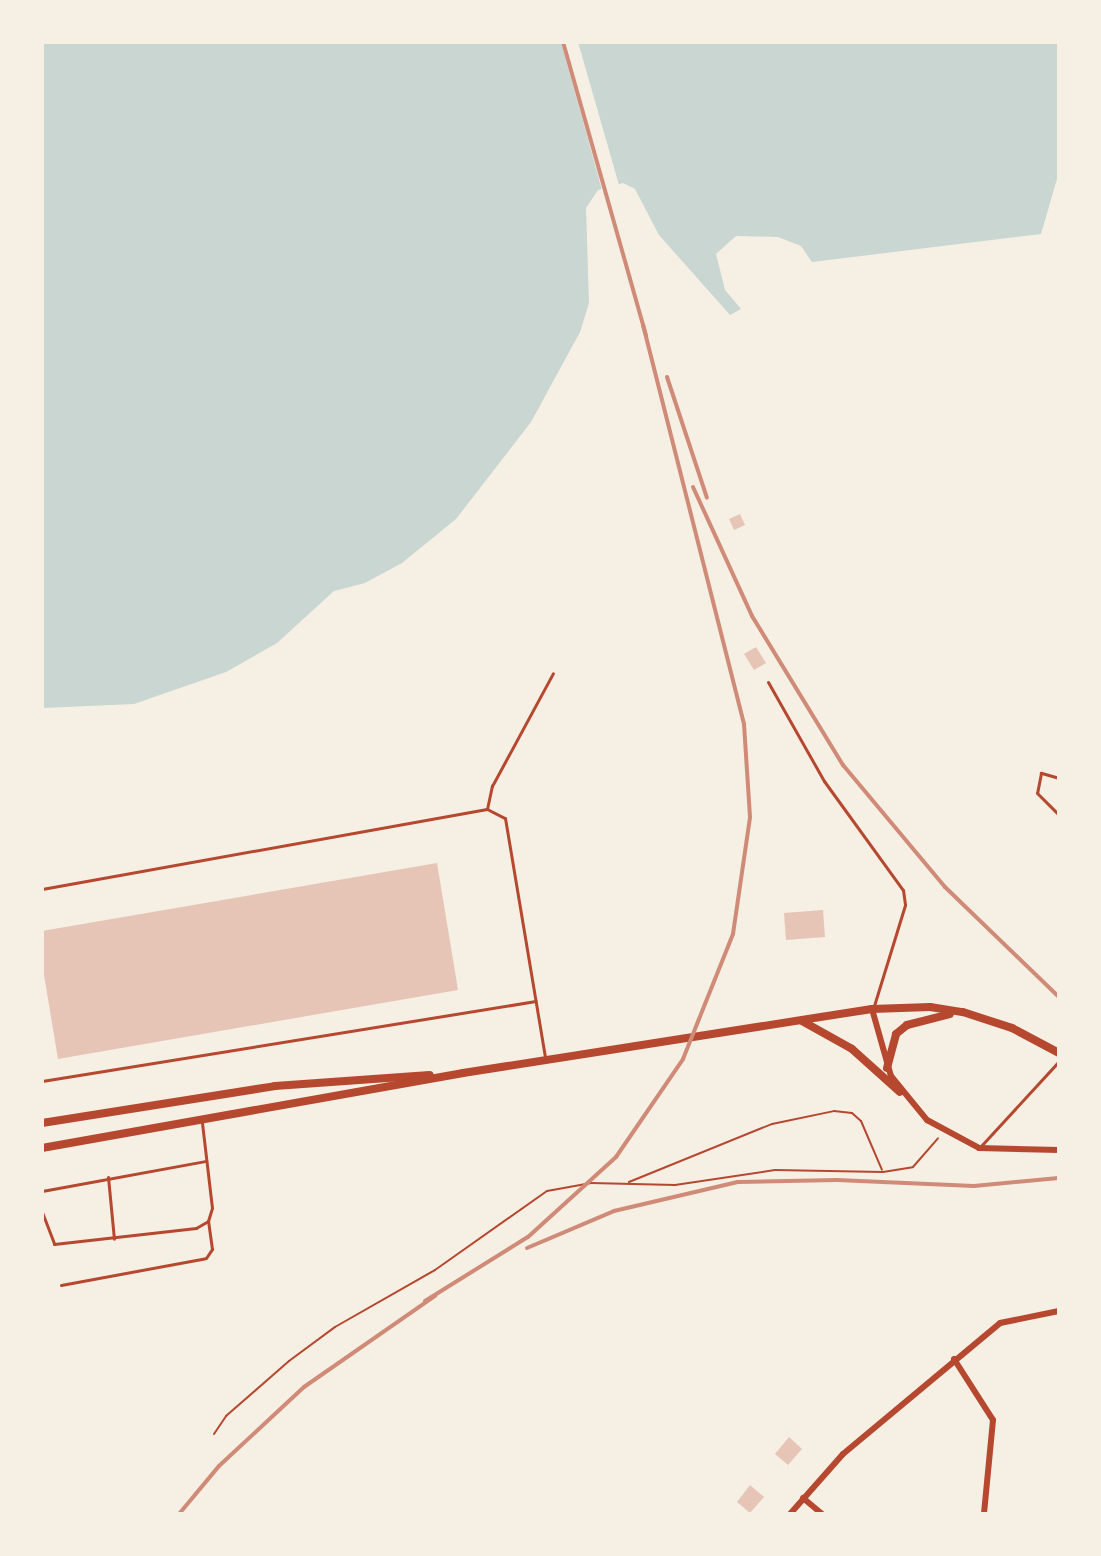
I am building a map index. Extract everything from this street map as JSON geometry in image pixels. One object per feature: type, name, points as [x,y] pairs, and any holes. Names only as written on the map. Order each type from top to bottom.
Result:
[{"type":"main road","points":[[42,1148],[202,1123],[463,1073],[872,1009],[930,1007],[963,1012],[1012,1028],[1059,1053]]},
{"type":"main road","points":[[887,1068],[896,1034],[907,1025],[963,1012]]},
{"type":"main road","points":[[801,1021],[852,1049],[900,1092]]},
{"type":"main road","points":[[42,1123],[275,1086],[463,1073]]},
{"type":"street","points":[[872,1009],[887,1068],[900,1092],[943,1130],[979,1148],[1059,1150]]},
{"type":"street","points":[[790,1514],[843,1454],[1000,1323],[1059,1311]]},
{"type":"street","points":[[954,1359],[993,1420],[984,1514]]},
{"type":"street","points":[[803,1498],[822,1514]]},
{"type":"lane","points":[[487,809],[492,786],[553,673]]},
{"type":"lane","points":[[768,682],[824,781],[903,890],[905,905],[888,971],[872,1009]]},
{"type":"lane","points":[[1059,778],[1041,773],[1037,793],[1059,815]]},
{"type":"lane","points":[[42,889],[487,809],[505,818],[545,1060]]},
{"type":"lane","points":[[42,1081],[536,1001]]},
{"type":"lane","points":[[979,1148],[1059,1061]]},
{"type":"lane","points":[[61,1285],[206,1258],[212,1249],[208,1221],[212,1208],[202,1123]]},
{"type":"lane","points":[[42,1191],[206,1161]]},
{"type":"lane","points":[[108,1177],[114,1239]]},
{"type":"lane","points":[[42,1212],[54,1244],[196,1228],[208,1221]]},
{"type":"path","points":[[628,1183],[772,1124],[834,1111],[852,1113],[861,1121],[883,1172]]},
{"type":"path","points":[[214,1434],[226,1416],[335,1327],[435,1270],[534,1199],[579,1184],[675,1185],[775,1170],[883,1172],[913,1167],[931,1151],[943,1130]]},
{"type":"shaded area","points":[[42,42],[1059,42],[1059,172],[1041,234],[812,262],[801,246],[778,237],[736,236],[716,254],[725,290],[741,309],[730,315],[659,235],[635,189],[623,183],[598,190],[586,208],[589,303],[580,332],[531,422],[456,519],[402,563],[365,583],[334,591],[277,643],[226,672],[134,704],[42,708]]},
{"type":"pier","points":[[561,42],[578,42],[619,185],[602,190]]},
{"type":"building","points":[[740,514],[745,525],[734,530],[729,519]]},
{"type":"building","points":[[756,647],[766,663],[754,670],[744,654]]},
{"type":"building","points":[[437,863],[458,990],[58,1059],[42,963],[42,931]]},
{"type":"building","points":[[823,910],[825,937],[786,940],[784,913]]},
{"type":"building","points":[[789,1437],[802,1449],[788,1465],[775,1454]]},
{"type":"building","points":[[750,1485],[764,1497],[750,1513],[737,1502]]},
{"type":"railway","points":[[563,42],[646,335]]},
{"type":"railway","points":[[425,1301],[528,1237],[616,1157],[683,1059],[733,934],[750,817],[744,724],[643,326]]},
{"type":"railway","points":[[667,377],[707,498]]},
{"type":"railway","points":[[693,487],[752,616],[843,765],[945,887],[1059,997]]},
{"type":"railway","points":[[527,1248],[614,1211],[738,1182],[837,1180],[974,1186],[1059,1178]]},
{"type":"railway","points":[[179,1514],[219,1466],[304,1387],[435,1296]]}]
